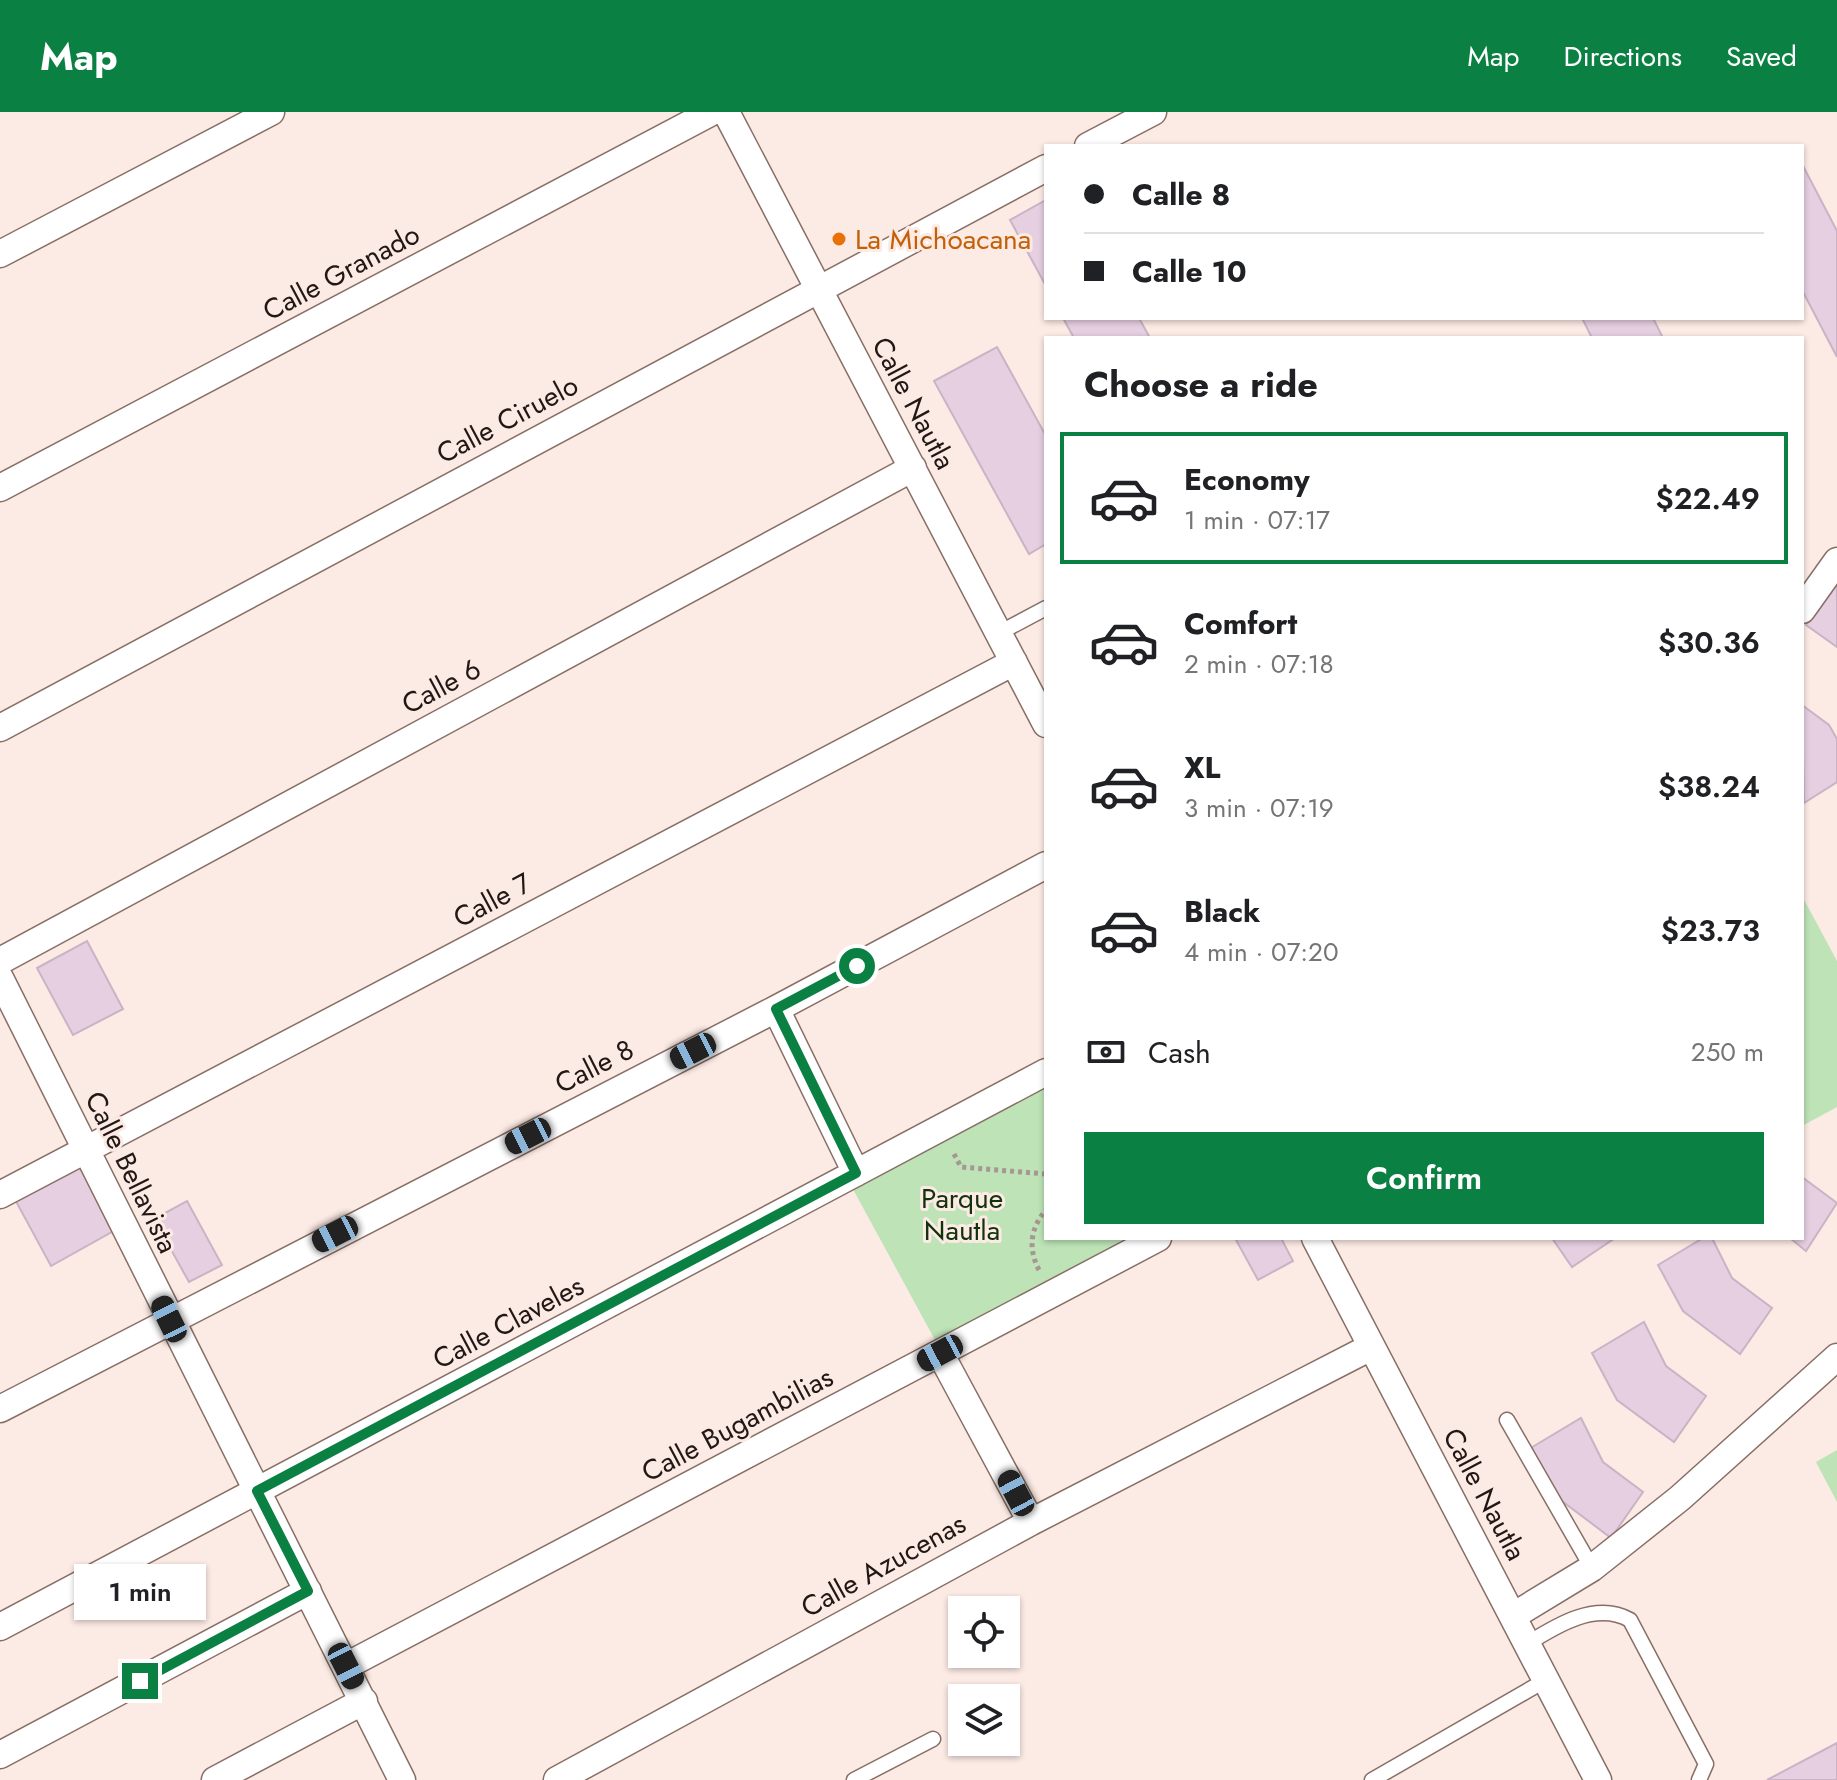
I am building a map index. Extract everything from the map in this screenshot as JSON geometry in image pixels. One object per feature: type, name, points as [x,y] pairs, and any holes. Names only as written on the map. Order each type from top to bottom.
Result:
[{"type":"street","points":[[0,254],[271,112]]},
{"type":"street","name":"Calle Granado","points":[[0,488],[712,112]]},
{"type":"street","name":"Calle Nautla","points":[[726,112],[1044,720]]},
{"type":"street","points":[[1092,144],[1153,112]]},
{"type":"street","name":"Calle Ciruelo","points":[[0,728],[818,287],[1044,169]]},
{"type":"street","name":"Calle 6","points":[[0,961],[913,468]]},
{"type":"street","points":[[1804,607],[1837,561]]},
{"type":"street","name":"Calle 7","points":[[0,1195],[1014,662]]},
{"type":"street","name":"Calle 8","points":[[0,1409],[169,1319],[776,1009],[1044,866]]},
{"type":"street","name":"Calle Bellavista","points":[[0,978],[402,1780]]},
{"type":"street","points":[[776,1009],[856,1173]]},
{"type":"street","name":"Calle Claveles","points":[[0,1627],[1044,1073]]},
{"type":"street","name":"Calle Bugambilias","points":[[346,1666],[1154,1240]]},
{"type":"street","name":"Calle Nautla","points":[[1316,1240],[1598,1780]]},
{"type":"street","name":"Calle Azucenas","points":[[557,1780],[1031,1522],[1371,1347]]},
{"type":"street","points":[[940,1353],[1031,1522]]},
{"type":"street","points":[[1513,1616],[1592,1568],[1680,1498],[1837,1357]]},
{"type":"street","points":[[0,1755],[308,1591]]},
{"type":"street","points":[[215,1780],[364,1701]]},
{"type":"lane","points":[[999,633],[1044,609]]},
{"type":"lane","points":[[1507,1420],[1592,1568]]},
{"type":"lane","points":[[1527,1644],[1567,1619],[1615,1611],[1630,1620],[1706,1764],[1699,1780]]},
{"type":"lane","points":[[1372,1780],[1546,1680]]},
{"type":"lane","points":[[854,1780],[933,1739]]},
{"type":"path","points":[[939,1129],[961,1167],[1044,1173]]},
{"type":"path","points":[[1044,1212],[1035,1223],[1031,1254],[1052,1295]]},
{"type":"green space","points":[[1804,900],[1837,961],[1837,1107],[1804,1125]]},
{"type":"green space","name":"Parque Nautla","points":[[1044,1073],[1044,1240],[1154,1240],[941,1351],[848,1180]]},
{"type":"green space","points":[[1837,1450],[1837,1502],[1816,1462]]},
{"type":"building","points":[[1804,168],[1837,231],[1837,357],[1804,294]]},
{"type":"building","points":[[1044,201],[1044,282],[1010,220]]},
{"type":"building","points":[[1064,320],[1140,320],[1149,336],[1073,336]]},
{"type":"building","points":[[1583,320],[1654,320],[1662,336],[1591,336]]},
{"type":"building","points":[[997,347],[1044,432],[1044,545],[1029,554],[934,381]]},
{"type":"building","points":[[1837,578],[1837,647],[1806,625]]},
{"type":"building","points":[[1804,706],[1829,725],[1837,739],[1837,782],[1804,803]]},
{"type":"building","points":[[87,941],[123,1009],[73,1035],[37,968]]},
{"type":"building","points":[[78,1158],[117,1229],[51,1266],[12,1194]]},
{"type":"building","points":[[1804,1178],[1837,1203],[1806,1251],[1792,1240],[1804,1240]]},
{"type":"building","points":[[187,1201],[222,1265],[189,1282],[154,1219]]},
{"type":"building","points":[[1236,1240],[1282,1240],[1293,1261],[1258,1280]]},
{"type":"building","points":[[1553,1240],[1612,1240],[1572,1267]]},
{"type":"building","points":[[1700,1240],[1713,1240],[1732,1278],[1772,1308],[1740,1354],[1683,1311],[1658,1265]]},
{"type":"building","points":[[1644,1322],[1666,1366],[1706,1396],[1674,1442],[1617,1400],[1592,1353]]},
{"type":"building","points":[[1581,1418],[1603,1462],[1643,1492],[1611,1538],[1554,1495],[1529,1449]]},
{"type":"building","points":[[1837,1743],[1837,1780],[1767,1780]]},
{"type":"place","name":"La Michoacana","points":[[839,239]]},
{"type":"route","points":[[140,1681],[308,1591],[257,1491],[856,1173],[776,1009],[857,966]]}]
